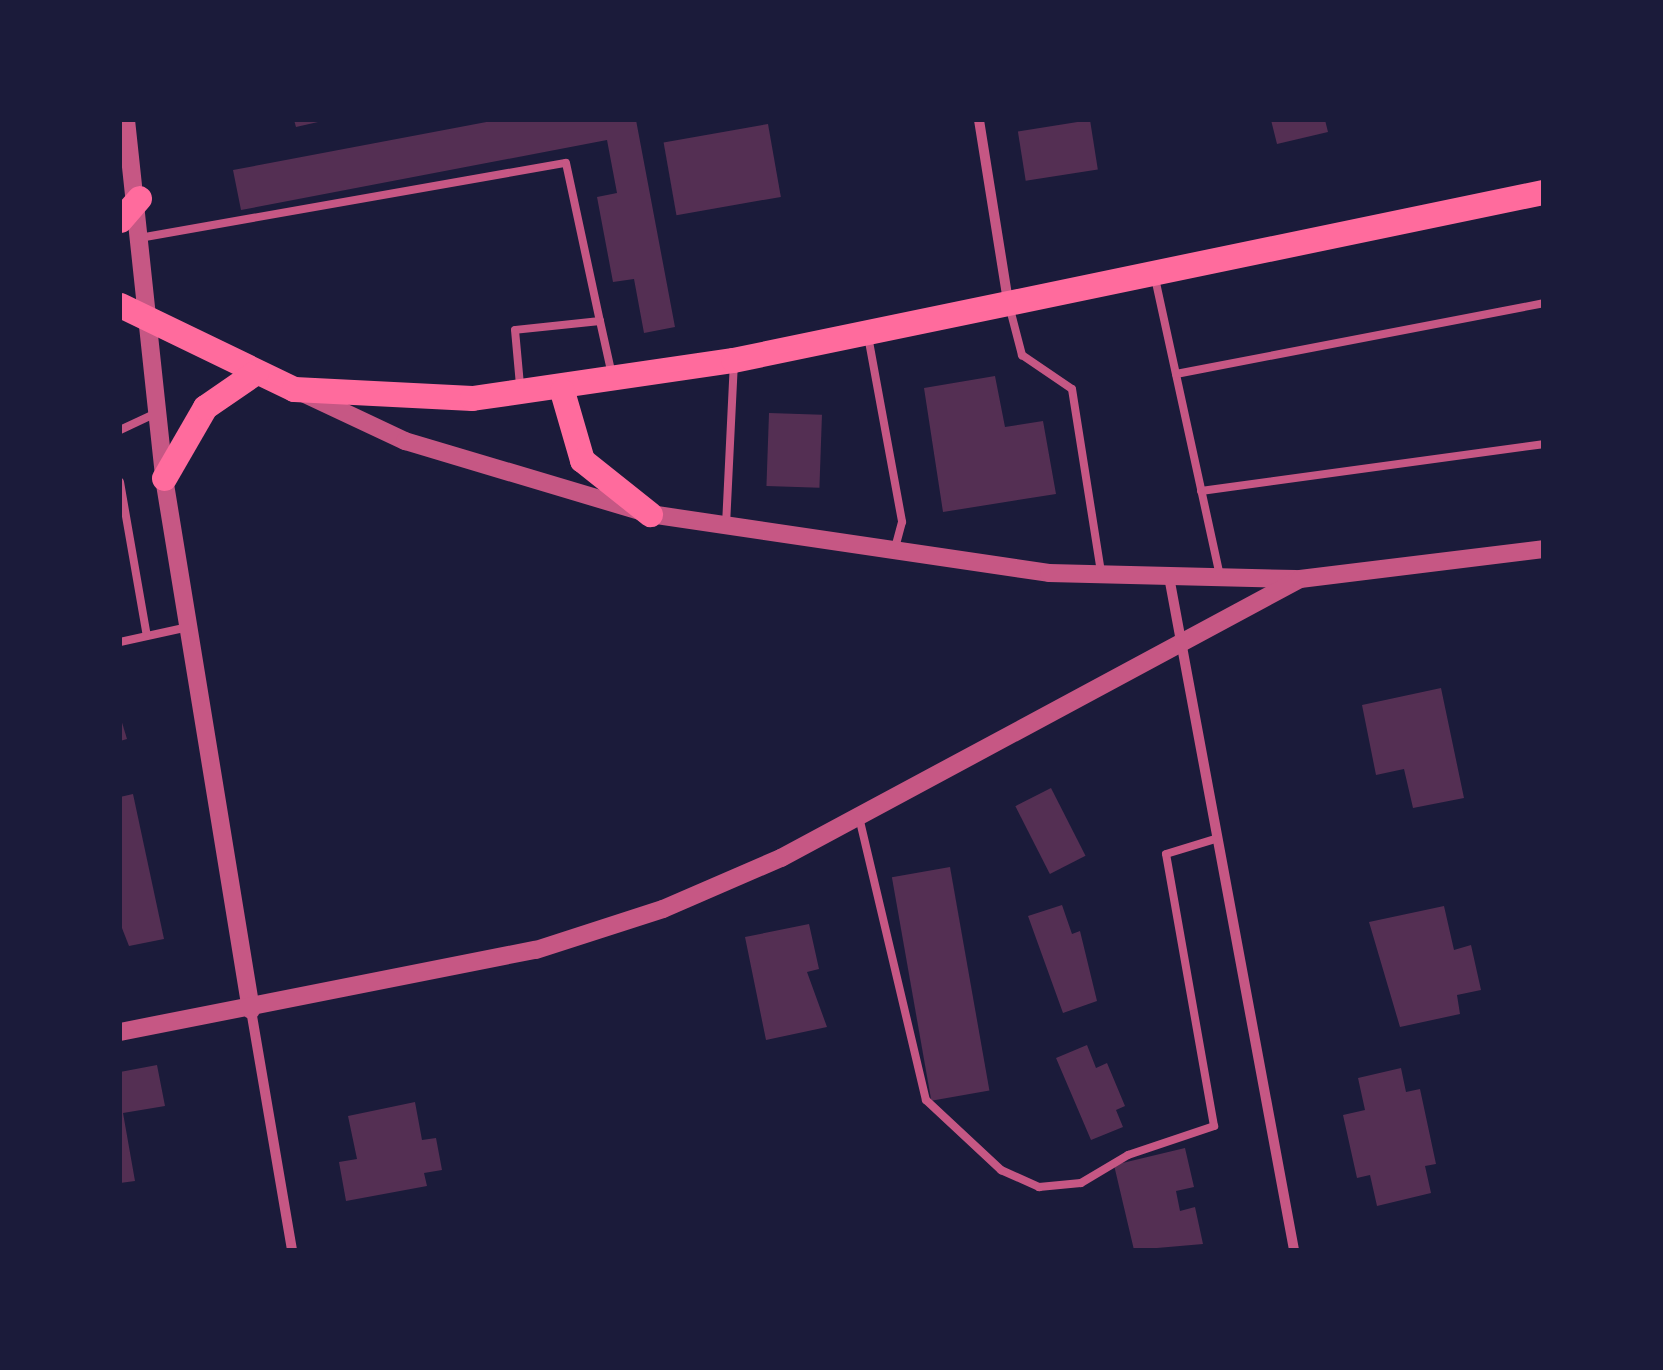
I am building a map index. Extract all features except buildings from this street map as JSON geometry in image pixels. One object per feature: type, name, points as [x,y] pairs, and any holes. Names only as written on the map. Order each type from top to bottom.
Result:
[{"type":"main road","points":[[120,306],[294,389],[521,394],[562,391],[733,360],[1543,192]]},
{"type":"main road","points":[[120,220],[140,198]]},
{"type":"main road","points":[[164,478],[206,407],[256,372]]},
{"type":"main road","points":[[562,391],[582,460],[650,514]]},
{"type":"street","points":[[126,120],[126,154],[140,198],[145,237],[164,478],[292,1250]]},
{"type":"street","points":[[979,120],[1009,304]]},
{"type":"street","points":[[294,389],[405,441],[650,514],[894,556],[1170,582],[1300,579],[1543,549]]},
{"type":"street","points":[[120,1032],[251,1010],[554,944],[664,908],[858,817],[1300,579]]},
{"type":"street","points":[[1170,582],[1177,646],[1294,1250]]},
{"type":"lane","points":[[145,237],[566,163],[614,382]]},
{"type":"lane","points":[[1154,274],[1220,581]]},
{"type":"lane","points":[[1176,374],[1543,303]]},
{"type":"lane","points":[[1009,304],[1022,356],[1072,388],[1101,577]]},
{"type":"lane","points":[[521,394],[515,330],[600,321]]},
{"type":"lane","points":[[867,332],[902,522],[894,556]]},
{"type":"lane","points":[[726,528],[733,360]]},
{"type":"lane","points":[[120,430],[158,412]]},
{"type":"lane","points":[[1201,491],[1543,444]]},
{"type":"lane","points":[[120,482],[147,636]]},
{"type":"lane","points":[[120,642],[188,627]]},
{"type":"lane","points":[[858,817],[926,1100],[1001,1170],[1039,1188],[1080,1183],[1128,1154],[1214,1126],[1166,854],[1214,838]]}]
